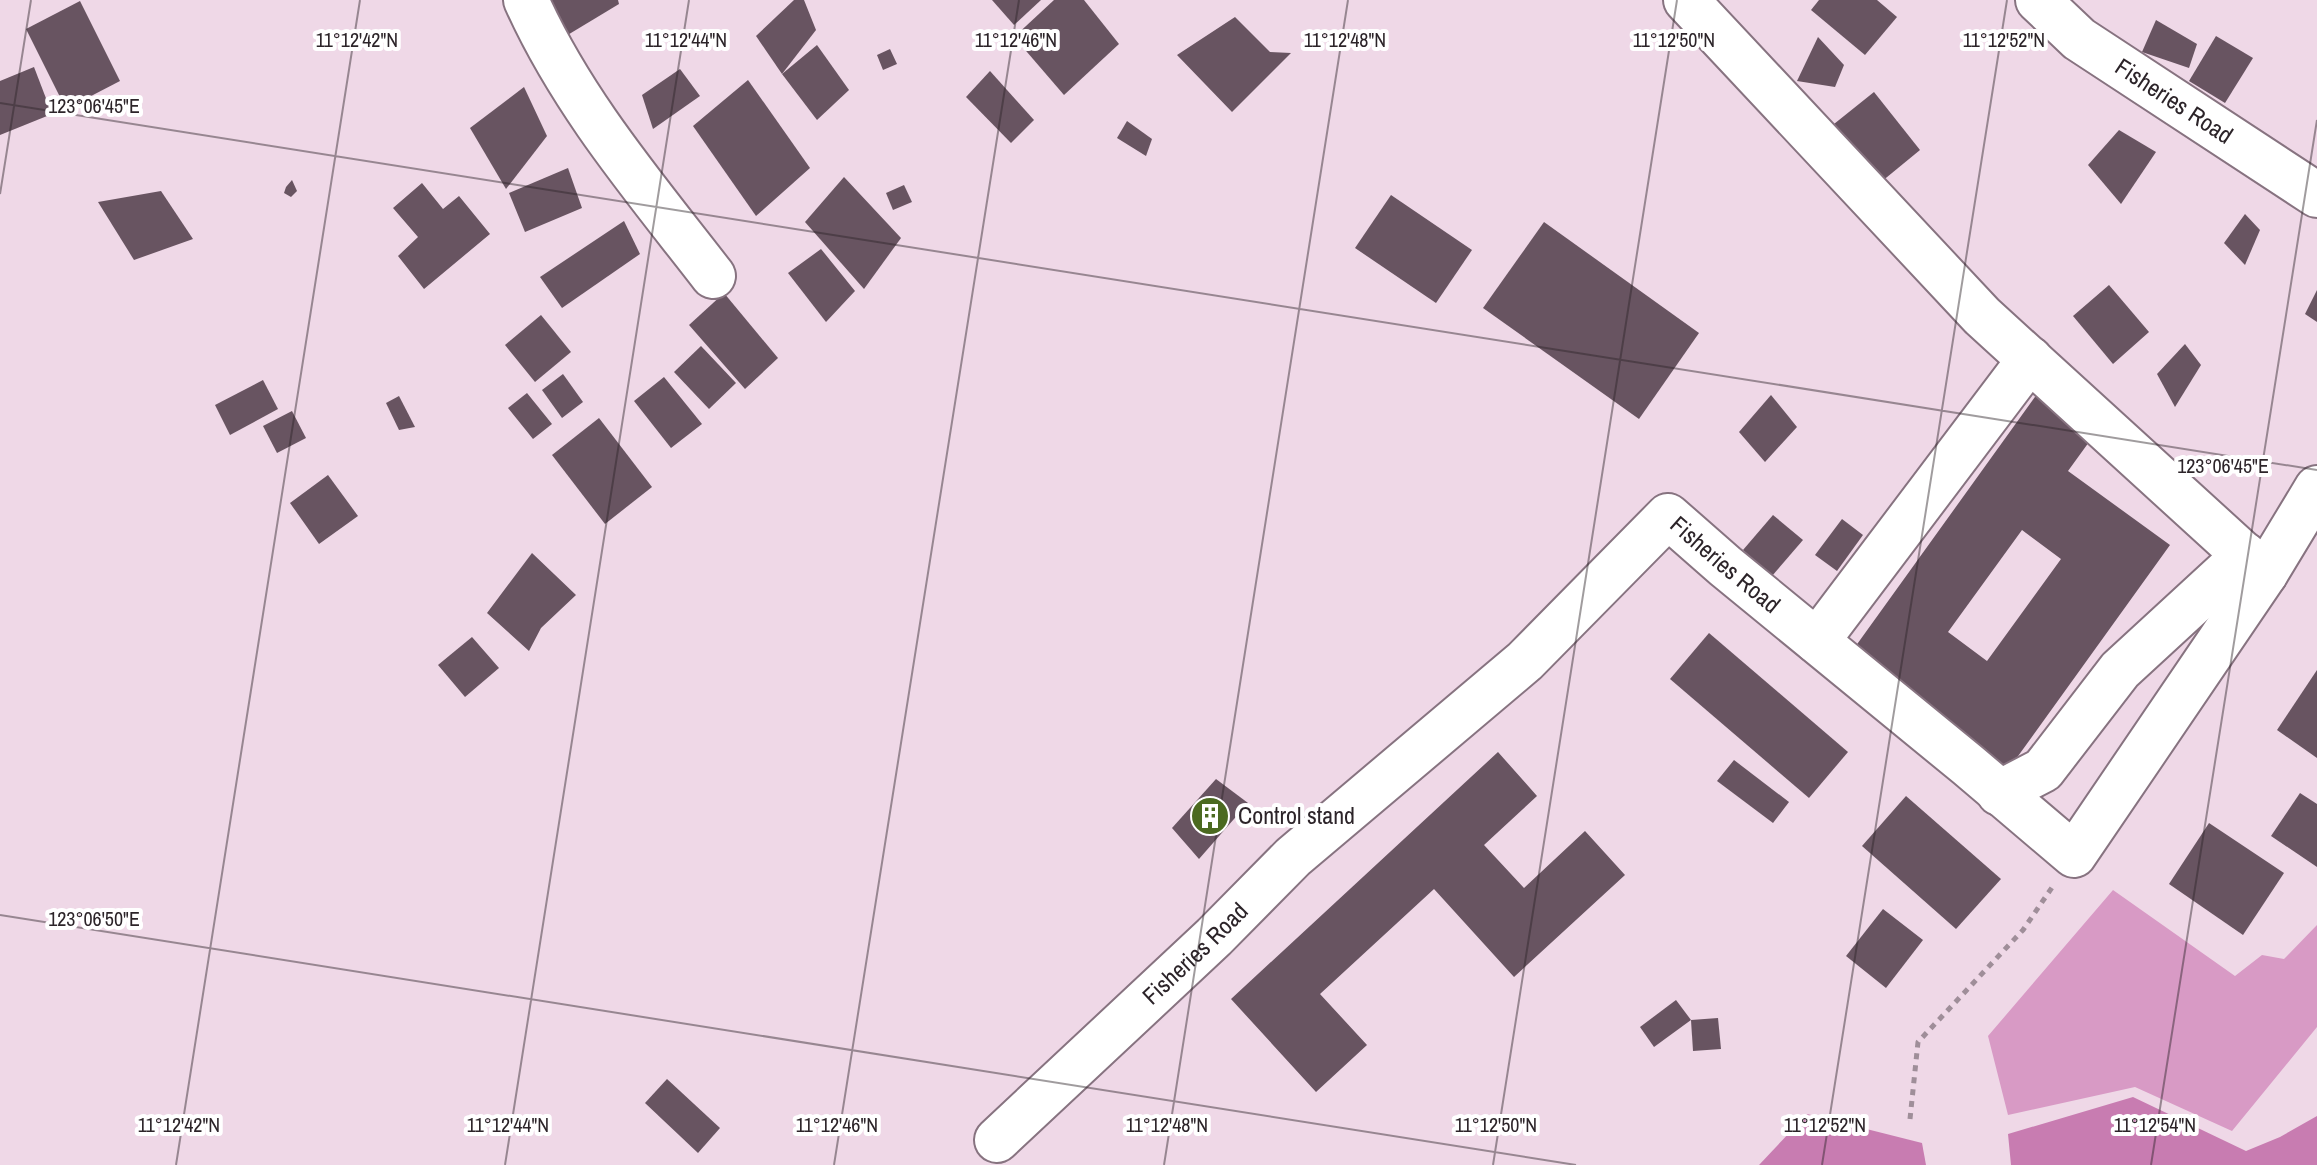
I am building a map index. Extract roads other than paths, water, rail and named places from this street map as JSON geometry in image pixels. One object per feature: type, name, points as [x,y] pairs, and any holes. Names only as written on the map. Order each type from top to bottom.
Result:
[{"type":"street","points":[[526,0],[597,127],[713,276]]},
{"type":"street","points":[[1686,0],[1982,316],[2255,564]]},
{"type":"street","name":"Fisheries Road","points":[[2038,0],[2084,19],[2317,195]]},
{"type":"street","points":[[1817,641],[2030,359]]},
{"type":"street","points":[[1999,793],[2043,770],[2120,670],[2255,564],[2317,488]]},
{"type":"street","name":"Fisheries Road","points":[[997,1140],[1214,937],[1293,857],[1525,661],[1668,516],[2074,855],[2255,564]]},
{"type":"place","name":"Control stand","points":[[1210,816]]}]
